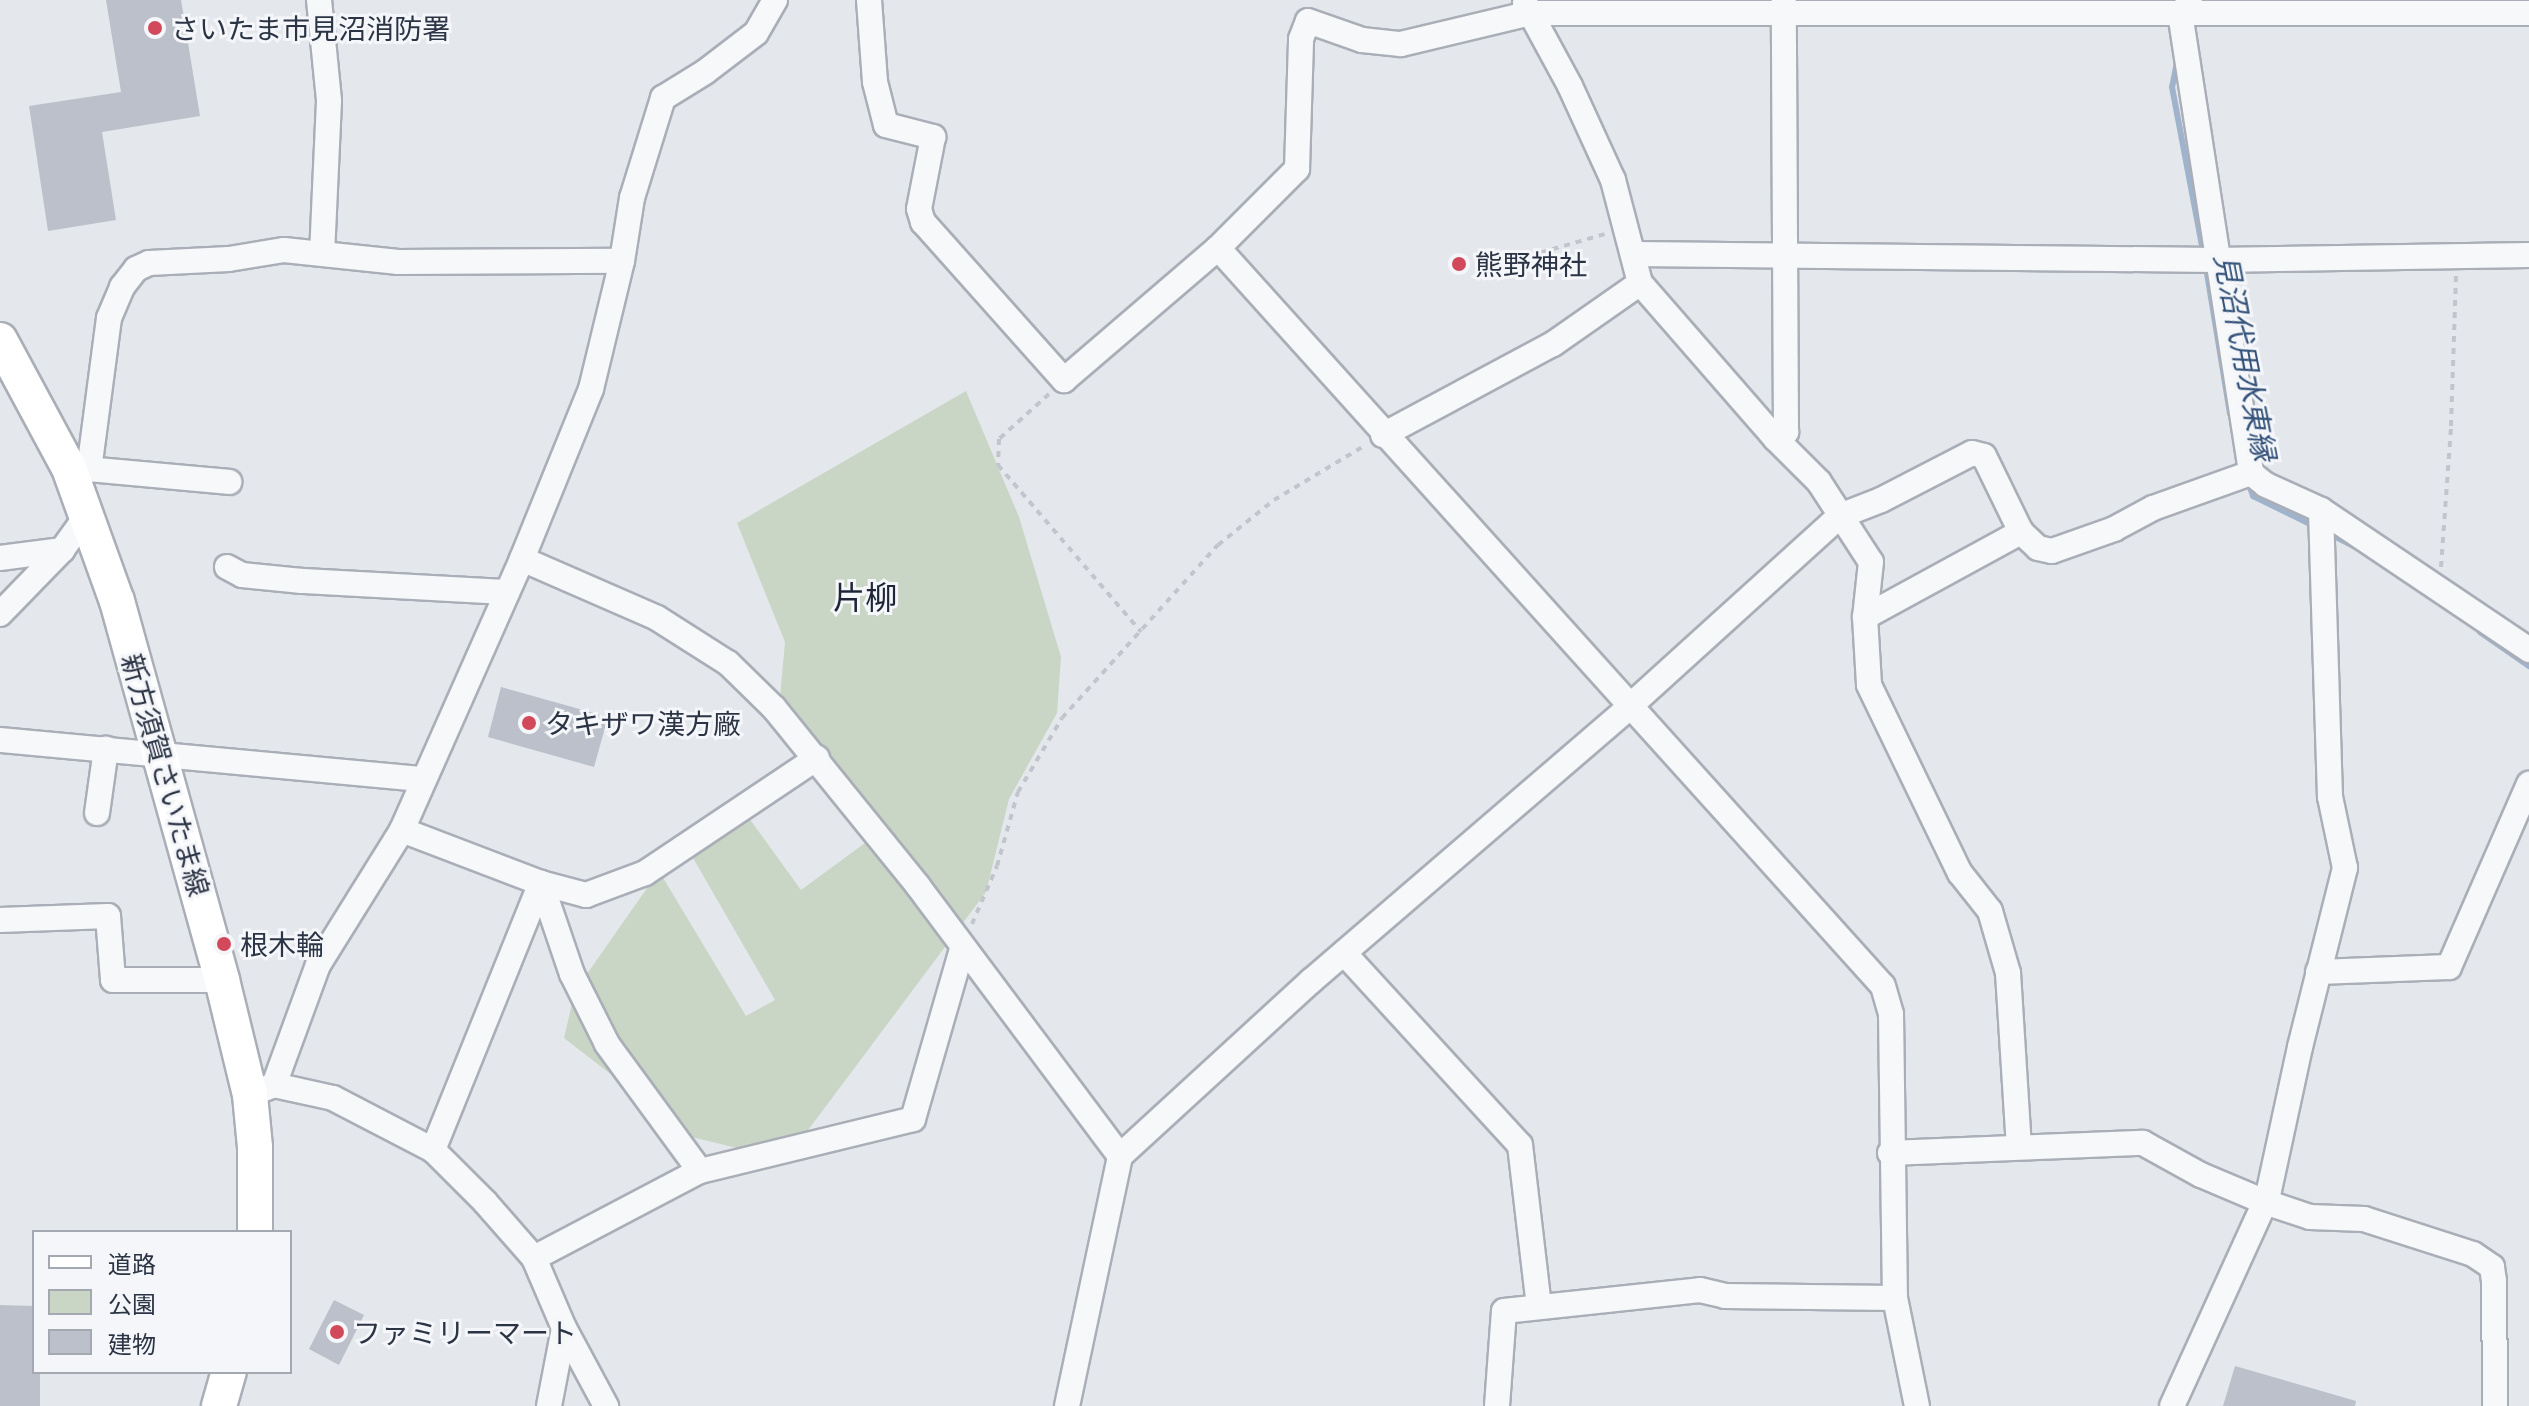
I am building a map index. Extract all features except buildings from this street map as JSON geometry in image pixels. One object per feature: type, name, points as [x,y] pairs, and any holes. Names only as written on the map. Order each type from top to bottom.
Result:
[{"type":"main road","name":"新方須賀さいたま線","points":[[0,340],[79,469],[88,514],[117,601],[222,980],[262,1090],[255,1147],[255,1230]]},
{"type":"main road","points":[[219,1406],[228,1374]]},
{"type":"street","points":[[319,0],[329,101],[322,253]]},
{"type":"street","points":[[606,1406],[564,1328],[534,1258],[485,1202],[433,1150],[333,1098],[262,1090],[318,965],[402,830],[522,559],[591,389],[622,261],[632,198],[663,98],[705,72],[756,33],[775,0]]},
{"type":"street","points":[[869,0],[875,82],[886,125],[933,137],[919,209],[923,222],[1064,380],[1218,248],[1297,169],[1301,39],[1308,21],[1362,40],[1401,44],[1527,6],[2186,6],[2529,13]]},
{"type":"street","points":[[1527,6],[1570,86],[1608,168],[1635,254],[1640,283],[1775,438],[1819,482],[1871,562],[1865,617],[1869,685],[1960,873],[1990,911],[2008,973],[2019,1146]]},
{"type":"street","points":[[1775,438],[1786,432],[1784,6]]},
{"type":"street","points":[[2186,6],[2216,260],[2251,473],[2266,485],[2321,510],[2440,586],[2529,650]]},
{"type":"street","points":[[1218,248],[1383,435],[1883,986],[1891,1014],[1890,1153],[1895,1298],[1917,1406]]},
{"type":"street","points":[[229,482],[79,469],[109,318],[122,287],[136,269],[149,263],[229,259],[276,250],[398,262],[622,261]]},
{"type":"street","points":[[1635,254],[2216,260],[2529,255]]},
{"type":"street","points":[[1383,435],[1553,344],[1640,283]]},
{"type":"street","points":[[1067,1406],[1120,1156],[1344,953],[1629,707],[1840,516],[1881,500],[1972,453],[1984,456],[2021,532],[2038,548],[2052,551],[2114,529],[2153,508],[2251,473]]},
{"type":"street","points":[[2172,1406],[2265,1202],[2345,868],[2330,797],[2321,510]]},
{"type":"street","points":[[0,614],[62,550],[88,514]]},
{"type":"street","points":[[1865,617],[2021,532]]},
{"type":"street","points":[[0,558],[62,550]]},
{"type":"street","points":[[522,559],[657,618],[728,663],[774,708],[918,886],[962,949],[1120,1156]]},
{"type":"street","points":[[227,567],[242,575],[302,581],[507,592]]},
{"type":"street","points":[[0,740],[422,779]]},
{"type":"street","points":[[97,813],[106,749]]},
{"type":"street","points":[[402,830],[541,883],[586,895],[645,873],[817,758]]},
{"type":"street","points":[[2318,972],[2449,967],[2529,784]]},
{"type":"street","points":[[433,1150],[541,883]]},
{"type":"street","points":[[541,883],[572,974],[607,1044],[700,1171]]},
{"type":"street","points":[[0,920],[108,916],[113,980],[222,980]]},
{"type":"street","points":[[534,1258],[700,1171],[913,1119],[962,949]]},
{"type":"street","points":[[1344,953],[1520,1145],[1539,1307]]},
{"type":"street","points":[[1890,1153],[2143,1143],[2201,1175],[2265,1202],[2310,1217],[2364,1219],[2473,1254],[2492,1267],[2495,1406]]},
{"type":"street","points":[[1497,1406],[1504,1311],[1700,1290],[1725,1296],[1895,1298]]},
{"type":"street","points":[[549,1406],[564,1328]]},
{"type":"path","points":[[1518,259],[1627,228]]},
{"type":"path","points":[[2440,586],[2451,426],[2457,254]]},
{"type":"path","points":[[1064,380],[999,439],[998,465],[1141,632]]},
{"type":"path","points":[[962,949],[997,866],[1018,792],[1062,718],[1218,545],[1274,500],[1383,435]]},
{"type":"green space","points":[[966,391],[1019,517],[1061,657],[1057,713],[1009,799],[986,892],[791,1153],[749,1151],[692,1137],[564,1038],[575,991],[659,871],[746,1016],[775,1000],[689,851],[746,814],[801,890],[880,832],[779,708],[785,642],[737,523]]},
{"type":"waterway","name":"見沼代用水東縁","points":[[2177,62],[2172,87],[2204,256]]},
{"type":"waterway","name":"見沼代用水東縁","points":[[2206,267],[2230,414]]},
{"type":"waterway","name":"見沼代用水東縁","points":[[2248,482],[2253,496],[2316,527]]},
{"type":"waterway","name":"見沼代用水東縁","points":[[2330,534],[2359,549]]},
{"type":"waterway","name":"見沼代用水東縁","points":[[2480,632],[2529,666]]},
{"type":"place","name":"さいたま市見沼消防署","points":[[155,28]]},
{"type":"place","name":"熊野神社","points":[[1459,264]]},
{"type":"place","name":"タキザワ漢方廠","points":[[529,723]]},
{"type":"place","name":"根木輪","points":[[224,944]]},
{"type":"place","name":"ファミリーマート","points":[[337,1332]]},
{"type":"district","name":"片柳","points":[[865,597]]}]
